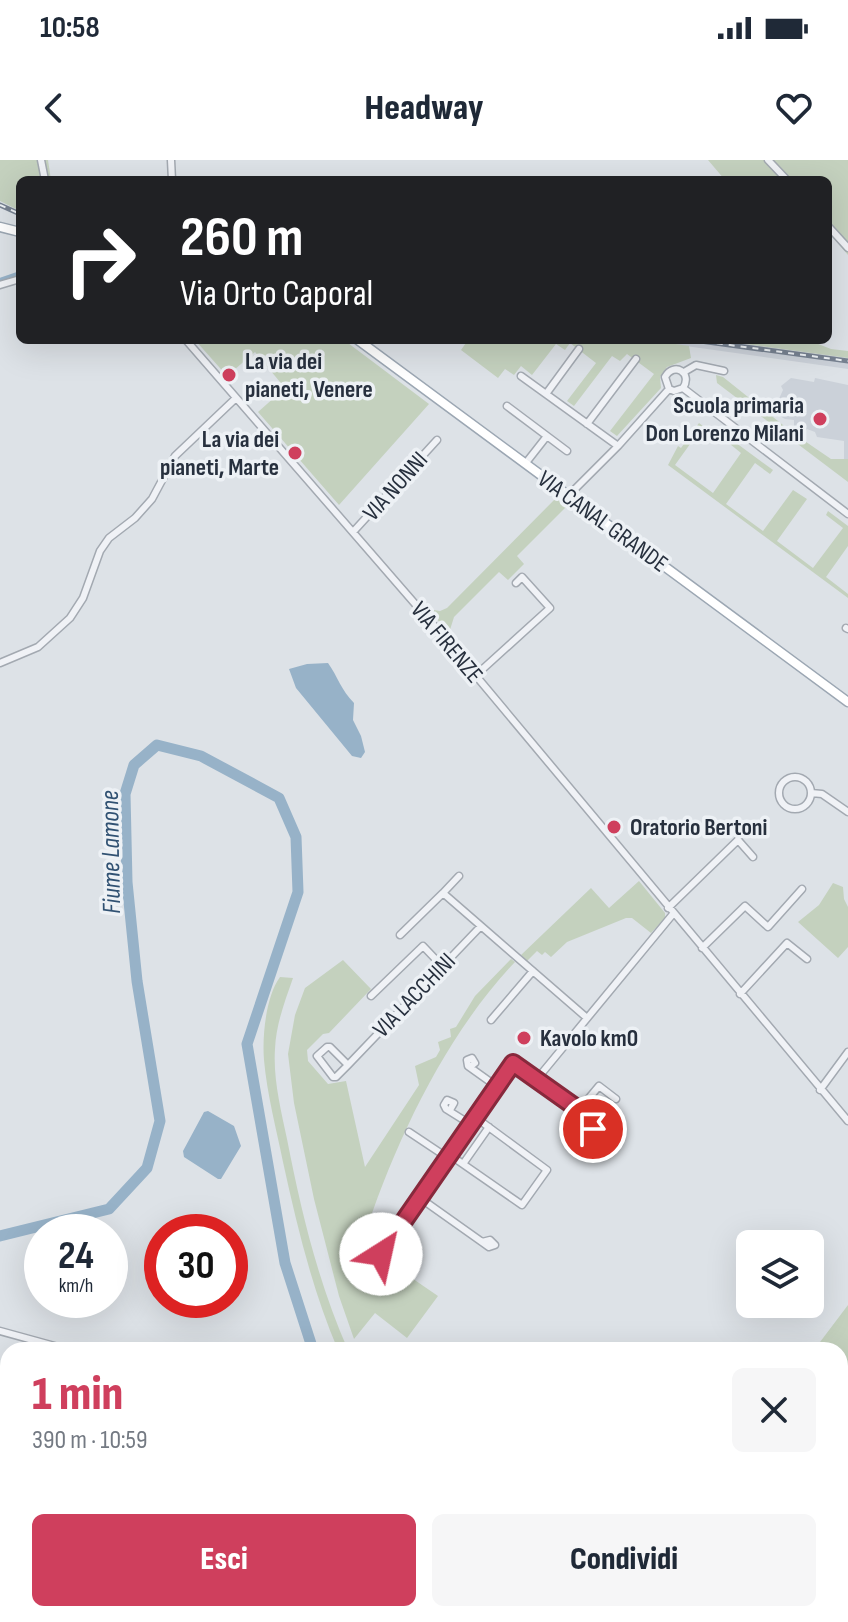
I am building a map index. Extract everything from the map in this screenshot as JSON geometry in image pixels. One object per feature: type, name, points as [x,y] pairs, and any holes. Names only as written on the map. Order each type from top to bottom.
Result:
[{"type":"main road","name":"VIA CANAL GRANDE","points":[[363,344],[846,697]]},
{"type":"street","points":[[768,160],[783,176]]},
{"type":"street","points":[[832,230],[848,248]]},
{"type":"street","name":"VIA FIRENZE","points":[[189,344],[353,532],[848,1121]]},
{"type":"street","points":[[546,394],[579,349]]},
{"type":"street","points":[[587,424],[636,359]]},
{"type":"street","points":[[684,372],[687,382],[683,388],[678,391],[669,389],[664,380],[668,371],[674,369],[684,372],[696,365],[724,371]]},
{"type":"street","points":[[521,376],[618,446]]},
{"type":"street","points":[[683,388],[848,514]]},
{"type":"street","points":[[568,496],[669,389]]},
{"type":"street","points":[[0,663],[38,647],[70,618],[83,598],[100,551],[109,538],[135,518],[152,499],[175,456],[236,398]]},
{"type":"street","points":[[507,406],[567,451]]},
{"type":"street","points":[[525,464],[547,436]]},
{"type":"street","name":"VIA NONNI","points":[[353,532],[437,440]]},
{"type":"street","points":[[475,676],[550,608],[521,577]]},
{"type":"street","points":[[793,777],[804,780],[811,793],[808,803],[795,809],[785,806],[779,792],[784,782],[793,777]]},
{"type":"street","points":[[811,793],[822,794],[848,812]]},
{"type":"street","points":[[537,1079],[671,911],[738,840],[753,857]]},
{"type":"street","points":[[400,935],[459,876]]},
{"type":"street","points":[[702,948],[745,906],[768,927],[802,889]]},
{"type":"street","points":[[443,893],[587,1018]]},
{"type":"street","name":"VIA LACCHINI","points":[[348,1065],[481,926]]},
{"type":"street","points":[[740,994],[787,943],[807,959]]},
{"type":"street","points":[[371,996],[423,946],[442,966]]},
{"type":"street","points":[[491,1020],[533,971]]},
{"type":"street","points":[[330,1047],[348,1065],[333,1077],[317,1056],[330,1047]]},
{"type":"street","points":[[820,1090],[848,1052]]},
{"type":"street","points":[[395,1234],[371,1240],[367,1245],[369,1253],[373,1256],[381,1254],[449,1157],[496,1086],[513,1063],[582,1112],[599,1086],[616,1099]]},
{"type":"street","points":[[470,1067],[496,1086]]},
{"type":"street","points":[[409,1132],[463,1164],[522,1205],[547,1170],[489,1127],[450,1110]]},
{"type":"street","points":[[463,1164],[489,1127]]},
{"type":"street","points":[[420,1198],[482,1242]]},
{"type":"street","points":[[0,1331],[40,1342]]},
{"type":"shaded area","points":[[671,344],[745,344],[848,358],[848,369]]},
{"type":"shaded area","name":"Scuola primaria Don Lorenzo Milani","points":[[791,378],[814,382],[815,378],[848,385],[848,459],[844,459],[844,441],[817,437],[815,432],[794,428],[794,420],[773,412],[783,390],[781,386]]},
{"type":"green space","points":[[0,160],[48,160],[50,176],[16,176],[16,209],[0,201]]},
{"type":"green space","points":[[708,160],[848,160],[848,255],[832,237],[832,176],[722,176]]},
{"type":"green space","points":[[199,344],[349,344],[429,404],[339,505],[258,412],[285,388],[255,352],[227,376]]},
{"type":"green space","points":[[465,344],[556,344],[532,375],[521,366],[514,375],[505,369],[498,378],[461,350]]},
{"type":"green space","points":[[571,344],[676,344],[689,346],[691,358],[667,367],[660,377],[661,388],[617,436],[610,431],[654,374],[627,354],[620,361],[612,356],[574,406],[567,401],[596,363]]},
{"type":"green space","points":[[745,344],[818,344],[848,351],[848,358]]},
{"type":"green space","points":[[716,375],[723,377],[831,459],[848,459],[848,482],[717,383]]},
{"type":"green space","points":[[699,423],[703,426],[675,465],[713,493],[741,453],[725,440],[728,437],[773,470],[770,474],[755,463],[726,504],[763,531],[793,490],[807,499],[777,541],[813,568],[843,528],[826,515],[828,511],[848,526],[848,546],[826,577],[848,594],[848,598],[668,465],[678,446],[681,448]]},
{"type":"green space","points":[[558,496],[569,504],[517,556],[524,564],[508,580],[499,572],[454,617],[449,633],[428,609],[440,611],[447,608]]},
{"type":"green space","points":[[639,881],[665,913],[665,918],[651,933],[632,918],[626,918],[567,942],[551,957],[537,951],[527,961],[521,955],[591,888],[609,908]]},
{"type":"green space","points":[[833,883],[843,887],[848,907],[848,947],[838,958],[798,922],[819,905]]},
{"type":"green space","points":[[511,959],[515,962],[466,1024],[424,1093],[390,1167],[363,1240],[362,1248],[369,1260],[384,1259],[438,1296],[407,1338],[375,1313],[354,1339],[339,1296],[314,1199],[294,1103],[288,1054],[295,1015],[305,988],[343,960],[371,989],[329,1033],[323,1034],[307,1050],[308,1061],[328,1084],[346,1081],[365,1167],[419,1085],[415,1066],[436,1057],[440,1050],[438,1042],[451,1037],[450,1029],[456,1027],[475,996]]},
{"type":"green space","points":[[280,977],[293,978],[281,1013],[275,1072],[298,1193],[328,1298],[345,1342],[335,1342],[313,1281],[269,1098],[264,1028]]},
{"type":"green space","points":[[848,1305],[848,1342],[820,1342]]},
{"type":"water","points":[[328,663],[354,703],[353,720],[365,752],[361,758],[352,756],[296,688],[289,669]]},
{"type":"water","points":[[208,1111],[234,1126],[241,1146],[221,1179],[184,1157],[183,1151],[204,1112]]},
{"type":"waterway","points":[[0,281],[16,275]]},
{"type":"waterway","name":"Fiume Lamone","points":[[0,1236],[109,1209],[147,1168],[160,1121],[137,981],[127,882],[125,794],[134,765],[157,745],[201,756],[279,798],[296,837],[298,892],[247,1044],[285,1263],[310,1342]]},
{"type":"railway","points":[[0,205],[16,212]]},
{"type":"railway","points":[[723,344],[848,361]]},
{"type":"place","name":"La via dei pianeti, Venere","points":[[229,375]]},
{"type":"place","name":"Scuola primaria Don Lorenzo Milani","points":[[820,419]]},
{"type":"place","name":"La via dei pianeti, Marte","points":[[295,453]]},
{"type":"place","name":"Oratorio Bertoni","points":[[614,827]]},
{"type":"place","name":"Kavolo km0","points":[[524,1038]]},
{"type":"route","points":[[381,1254],[513,1063],[585,1114],[585,1126],[593,1129]]}]
